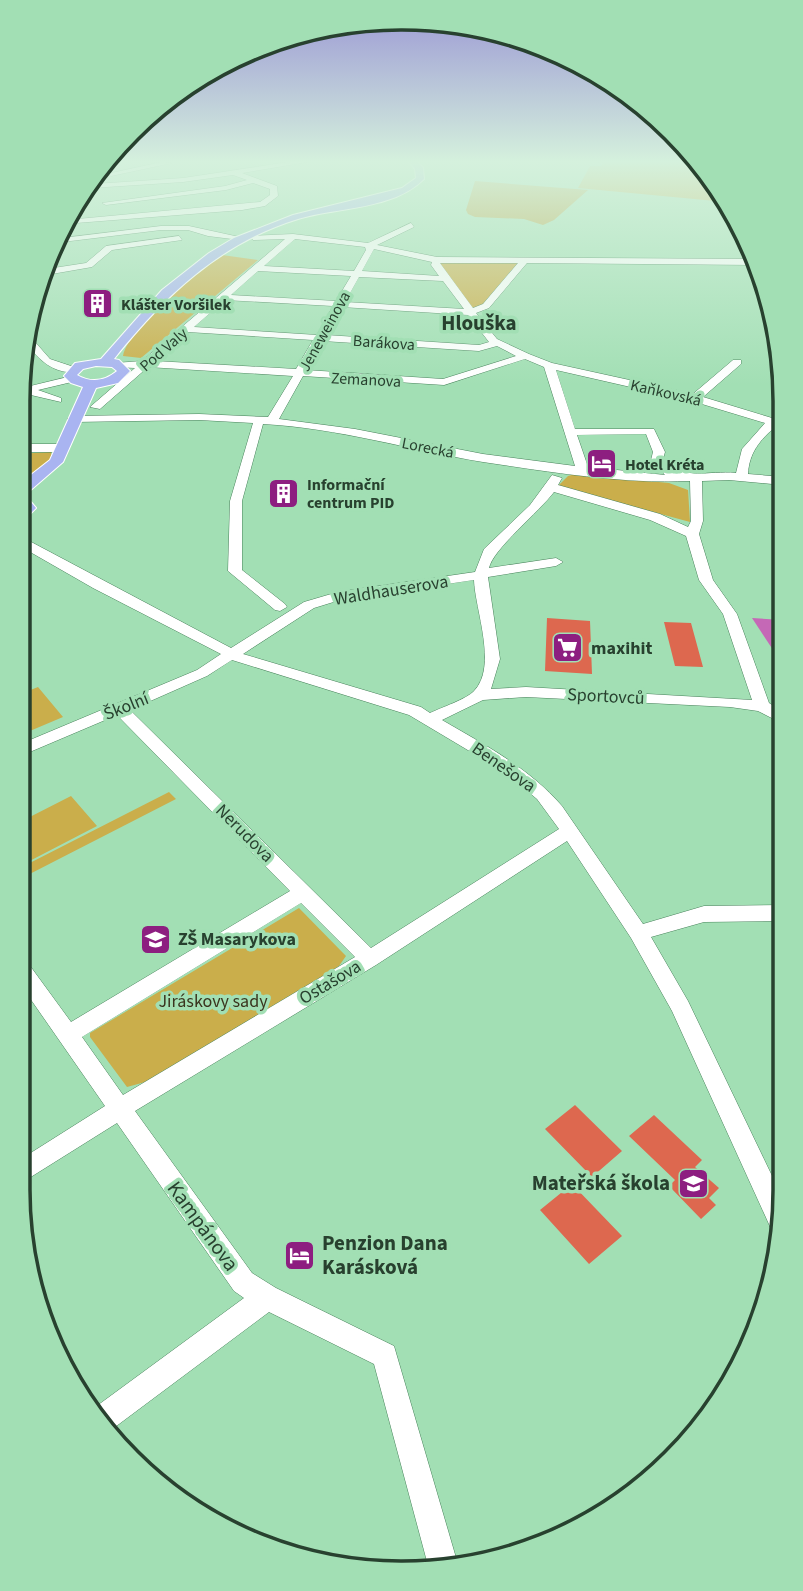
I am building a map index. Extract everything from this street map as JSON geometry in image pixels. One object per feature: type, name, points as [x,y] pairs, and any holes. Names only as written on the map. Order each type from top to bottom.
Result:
[{"type":"main road","points":[[105,362],[162,294],[195,267],[251,236]]},
{"type":"main road","points":[[105,362],[119,365],[124,371],[119,377],[90,384],[73,374],[87,364],[105,362]]},
{"type":"main road","points":[[30,485],[53,466],[90,384]]},
{"type":"street","points":[[67,240],[100,236]]},
{"type":"street","points":[[53,271],[89,265],[109,248],[192,236]]},
{"type":"street","points":[[230,236],[287,236]]},
{"type":"street","name":"Pod Valy","points":[[96,407],[293,236]]},
{"type":"street","points":[[295,236],[368,246],[437,260],[746,262]]},
{"type":"street","points":[[368,246],[388,236]]},
{"type":"street","points":[[93,237],[109,248]]},
{"type":"street","name":"Jeneweinova","points":[[280,607],[235,571],[236,501],[265,423],[299,374],[370,250],[368,246]]},
{"type":"street","points":[[437,260],[435,265],[493,341],[498,343]]},
{"type":"street","points":[[223,297],[470,312],[486,306],[525,260]]},
{"type":"street","points":[[257,268],[446,279]]},
{"type":"street","name":"Barákova","points":[[186,329],[480,348],[498,343]]},
{"type":"street","name":"Kaňkovská","points":[[498,343],[548,365],[695,398],[773,419]]},
{"type":"street","points":[[34,346],[43,360],[73,374]]},
{"type":"street","name":"Zemanova","points":[[119,365],[144,364],[444,382],[526,356]]},
{"type":"street","points":[[695,398],[737,362]]},
{"type":"street","points":[[548,365],[583,471]]},
{"type":"street","points":[[31,387],[73,374]]},
{"type":"street","points":[[30,393],[57,400]]},
{"type":"street","points":[[30,397],[38,395]]},
{"type":"street","name":"Lorecká","points":[[73,419],[199,417],[355,432],[483,458],[650,479],[743,476],[773,480]]},
{"type":"street","points":[[743,476],[743,457],[773,427]]},
{"type":"street","points":[[572,432],[650,431],[659,452],[657,460],[661,466],[691,478],[697,522],[692,534],[706,580],[730,614],[762,706]]},
{"type":"street","points":[[30,448],[62,447]]},
{"type":"street","points":[[480,695],[490,679],[494,660],[482,575],[488,554],[551,487],[560,468]]},
{"type":"street","points":[[551,487],[655,517],[692,534]]},
{"type":"street","name":"Benešova","points":[[30,546],[77,574],[247,662],[399,705],[430,719],[519,775],[552,805],[638,933],[681,1007],[772,1203]]},
{"type":"street","name":"Waldhauserova","points":[[232,655],[309,605],[338,596],[556,562]]},
{"type":"street","name":"Školní","points":[[30,746],[193,677],[232,655]]},
{"type":"street","name":"Sportovců","points":[[430,719],[480,695],[526,692],[716,701],[762,706],[773,713]]},
{"type":"street","name":"Nerudova","points":[[119,708],[369,958]]},
{"type":"street","name":"Ostašova","points":[[30,1166],[570,831]]},
{"type":"street","points":[[69,1034],[304,892]]},
{"type":"street","points":[[638,933],[704,914],[773,913]]},
{"type":"street","name":"Kampánova","points":[[30,981],[243,1282],[267,1297],[385,1355],[441,1559]]},
{"type":"street","points":[[107,1416],[267,1297]]},
{"type":"green space","points":[[222,255],[258,260],[141,358],[123,356],[128,344],[150,315]]},
{"type":"green space","points":[[445,261],[519,262],[482,305],[473,308],[439,264]]},
{"type":"green space","points":[[51,452],[52,459],[30,476],[30,453]]},
{"type":"green space","points":[[575,474],[669,483],[688,490],[690,522],[558,486],[568,476]]},
{"type":"green space","points":[[38,687],[63,717],[30,731],[30,690]]},
{"type":"green space","points":[[169,792],[176,799],[30,874],[30,863]]},
{"type":"green space","points":[[71,796],[97,826],[30,861],[30,817]]},
{"type":"green space","name":"Jiráskovy sady","points":[[299,908],[346,956],[339,966],[149,1081],[127,1087],[90,1037],[90,1033]]},
{"type":"shaded area","points":[[752,618],[773,619],[773,650]]},
{"type":"building","name":"maxihit","points":[[547,618],[590,621],[592,674],[545,671]]},
{"type":"building","points":[[664,622],[691,623],[703,667],[675,666]]},
{"type":"building","points":[[575,1105],[622,1151],[592,1177],[545,1129]]},
{"type":"building","points":[[654,1115],[702,1160],[695,1167],[719,1188],[709,1198],[716,1205],[701,1219],[669,1186],[675,1180],[629,1136]]},
{"type":"building","points":[[572,1184],[622,1236],[589,1264],[540,1210]]},
{"type":"place","name":"Klášter Voršilek","points":[[98,304]]},
{"type":"place","name":"Hotel Kréta","points":[[602,464]]},
{"type":"place","name":"Informační centrum PID","points":[[284,493]]},
{"type":"place","name":"maxihit","points":[[568,648]]},
{"type":"place","name":"ZŠ Masarykova","points":[[155,939]]},
{"type":"place","name":"Mateřská škola","points":[[693,1183]]},
{"type":"place","name":"Penzion Dana Karásková","points":[[299,1255]]},
{"type":"district","name":"Hlouška","points":[[479,323]]}]
